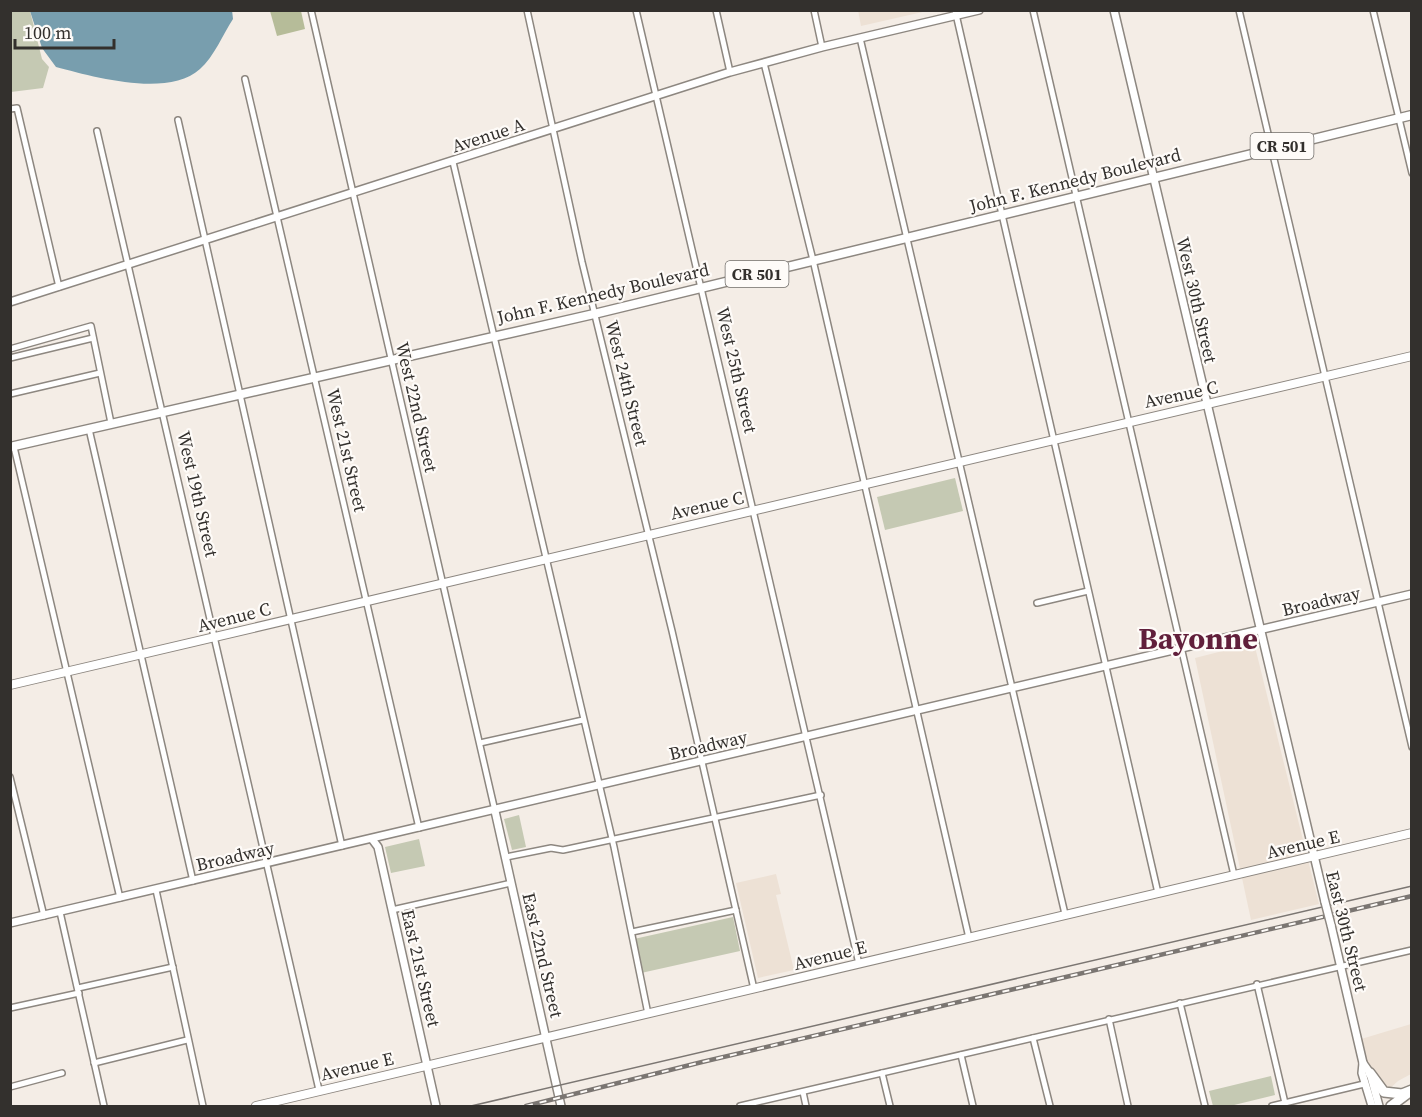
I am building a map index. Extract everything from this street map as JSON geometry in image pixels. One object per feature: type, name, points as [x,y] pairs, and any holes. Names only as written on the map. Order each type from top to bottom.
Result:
[{"type":"highway","points":[[1370,1073],[1384,1092],[1402,1094],[1412,1091]]},
{"type":"highway","points":[[1391,1107],[1412,1091]]},
{"type":"main road","name":"John F. Kennedy Boulevard","points":[[12,447],[594,314],[1412,115]]},
{"type":"main road","name":"Avenue C","points":[[10,685],[1412,356]]},
{"type":"main road","name":"Avenue E","points":[[256,1107],[319,1090],[1412,833]]},
{"type":"street","name":"West 22nd Street","points":[[311,10],[351,195],[495,811]]},
{"type":"street","name":"West 24th Street","points":[[527,10],[594,314],[649,534],[754,989]]},
{"type":"street","name":"West 25th Street","points":[[636,10],[859,964]]},
{"type":"street","points":[[716,10],[730,72]]},
{"type":"street","points":[[814,10],[822,47]]},
{"type":"street","name":"Avenue A","points":[[10,302],[351,195],[730,72],[955,13],[979,10]]},
{"type":"street","points":[[1033,10],[1234,875]]},
{"type":"street","name":"West 30th Street","points":[[1114,10],[1259,631]]},
{"type":"street","points":[[1239,10],[1376,603],[1412,747]]},
{"type":"street","points":[[1373,10],[1412,173]]},
{"type":"street","points":[[955,13],[1158,893]]},
{"type":"street","points":[[860,38],[1065,914]]},
{"type":"street","points":[[764,63],[813,260],[969,938]]},
{"type":"street","name":"West 21st Street","points":[[245,79],[419,828]]},
{"type":"street","points":[[14,109],[59,287]]},
{"type":"street","points":[[178,120],[238,396],[342,846]]},
{"type":"street","name":"West 19th Street","points":[[97,131],[216,636],[319,1090]]},
{"type":"street","points":[[453,162],[612,839],[648,1014]]},
{"type":"street","points":[[10,350],[91,326],[111,423]]},
{"type":"street","points":[[10,358],[93,338]]},
{"type":"street","points":[[10,394],[100,373]]},
{"type":"street","points":[[89,429],[193,881]]},
{"type":"street","points":[[12,447],[120,898]]},
{"type":"street","points":[[1036,603],[1088,591]]},
{"type":"street","name":"Broadway","points":[[10,923],[1012,688],[1106,668],[1412,594]]},
{"type":"street","name":"East 30th Street","points":[[1259,631],[1364,1063],[1364,1084],[1372,1107]]},
{"type":"street","points":[[480,743],[583,720]]},
{"type":"street","points":[[10,777],[44,915]]},
{"type":"street","points":[[506,857],[551,848],[563,850],[820,795]]},
{"type":"street","name":"East 22nd Street","points":[[495,811],[561,1107]]},
{"type":"street","name":"East 21st Street","points":[[372,839],[378,847],[436,1107]]},
{"type":"street","points":[[392,910],[511,884]]},
{"type":"street","points":[[156,890],[203,1107]]},
{"type":"street","points":[[632,932],[736,910]]},
{"type":"street","points":[[60,912],[104,1107]]},
{"type":"street","points":[[740,1107],[1257,984],[1412,950]]},
{"type":"street","points":[[10,1008],[172,967]]},
{"type":"street","points":[[1257,984],[1285,1103]]},
{"type":"street","points":[[1180,1003],[1205,1107]]},
{"type":"street","points":[[1109,1019],[1128,1107]]},
{"type":"street","points":[[1033,1038],[1050,1107]]},
{"type":"street","points":[[94,1063],[188,1040]]},
{"type":"street","points":[[961,1055],[973,1107]]},
{"type":"street","name":"East 30th Street","points":[[1364,1063],[1370,1073],[1378,1107]]},
{"type":"street","points":[[10,1087],[62,1073]]},
{"type":"street","points":[[882,1073],[890,1107]]},
{"type":"street","points":[[1272,1107],[1364,1084]]},
{"type":"street","points":[[803,1092],[806,1107]]},
{"type":"shaded area","points":[[858,10],[927,10],[927,11],[861,26]]},
{"type":"shaded area","points":[[1254,643],[1319,904],[1251,920],[1195,658]]},
{"type":"shaded area","points":[[776,874],[781,894],[776,895],[794,970],[758,978],[736,883]]},
{"type":"shaded area","points":[[1411,1024],[1411,1074],[1398,1081],[1378,1099],[1366,1086],[1358,1040]]},
{"type":"green space","points":[[10,11],[30,11],[42,59],[49,67],[43,88],[11,92]]},
{"type":"green space","points":[[270,11],[301,11],[305,29],[277,36]]},
{"type":"green space","points":[[955,478],[963,511],[885,530],[877,497]]},
{"type":"green space","points":[[519,815],[526,847],[512,850],[504,819]]},
{"type":"green space","points":[[419,839],[425,866],[391,873],[385,847]]},
{"type":"green space","points":[[733,917],[740,951],[641,973],[634,939]]},
{"type":"green space","points":[[1271,1076],[1275,1095],[1230,1106],[1213,1106],[1209,1091]]},
{"type":"water","points":[[232,10],[233,19],[214,52],[200,69],[186,78],[150,84],[110,80],[56,67],[42,48],[30,11]]},
{"type":"tram line","points":[[471,1106],[1412,886]]},
{"type":"railway","points":[[526,1106],[702,1062],[1412,896]]},
{"type":"district","name":"Bayonne","points":[[1198,638]]}]
